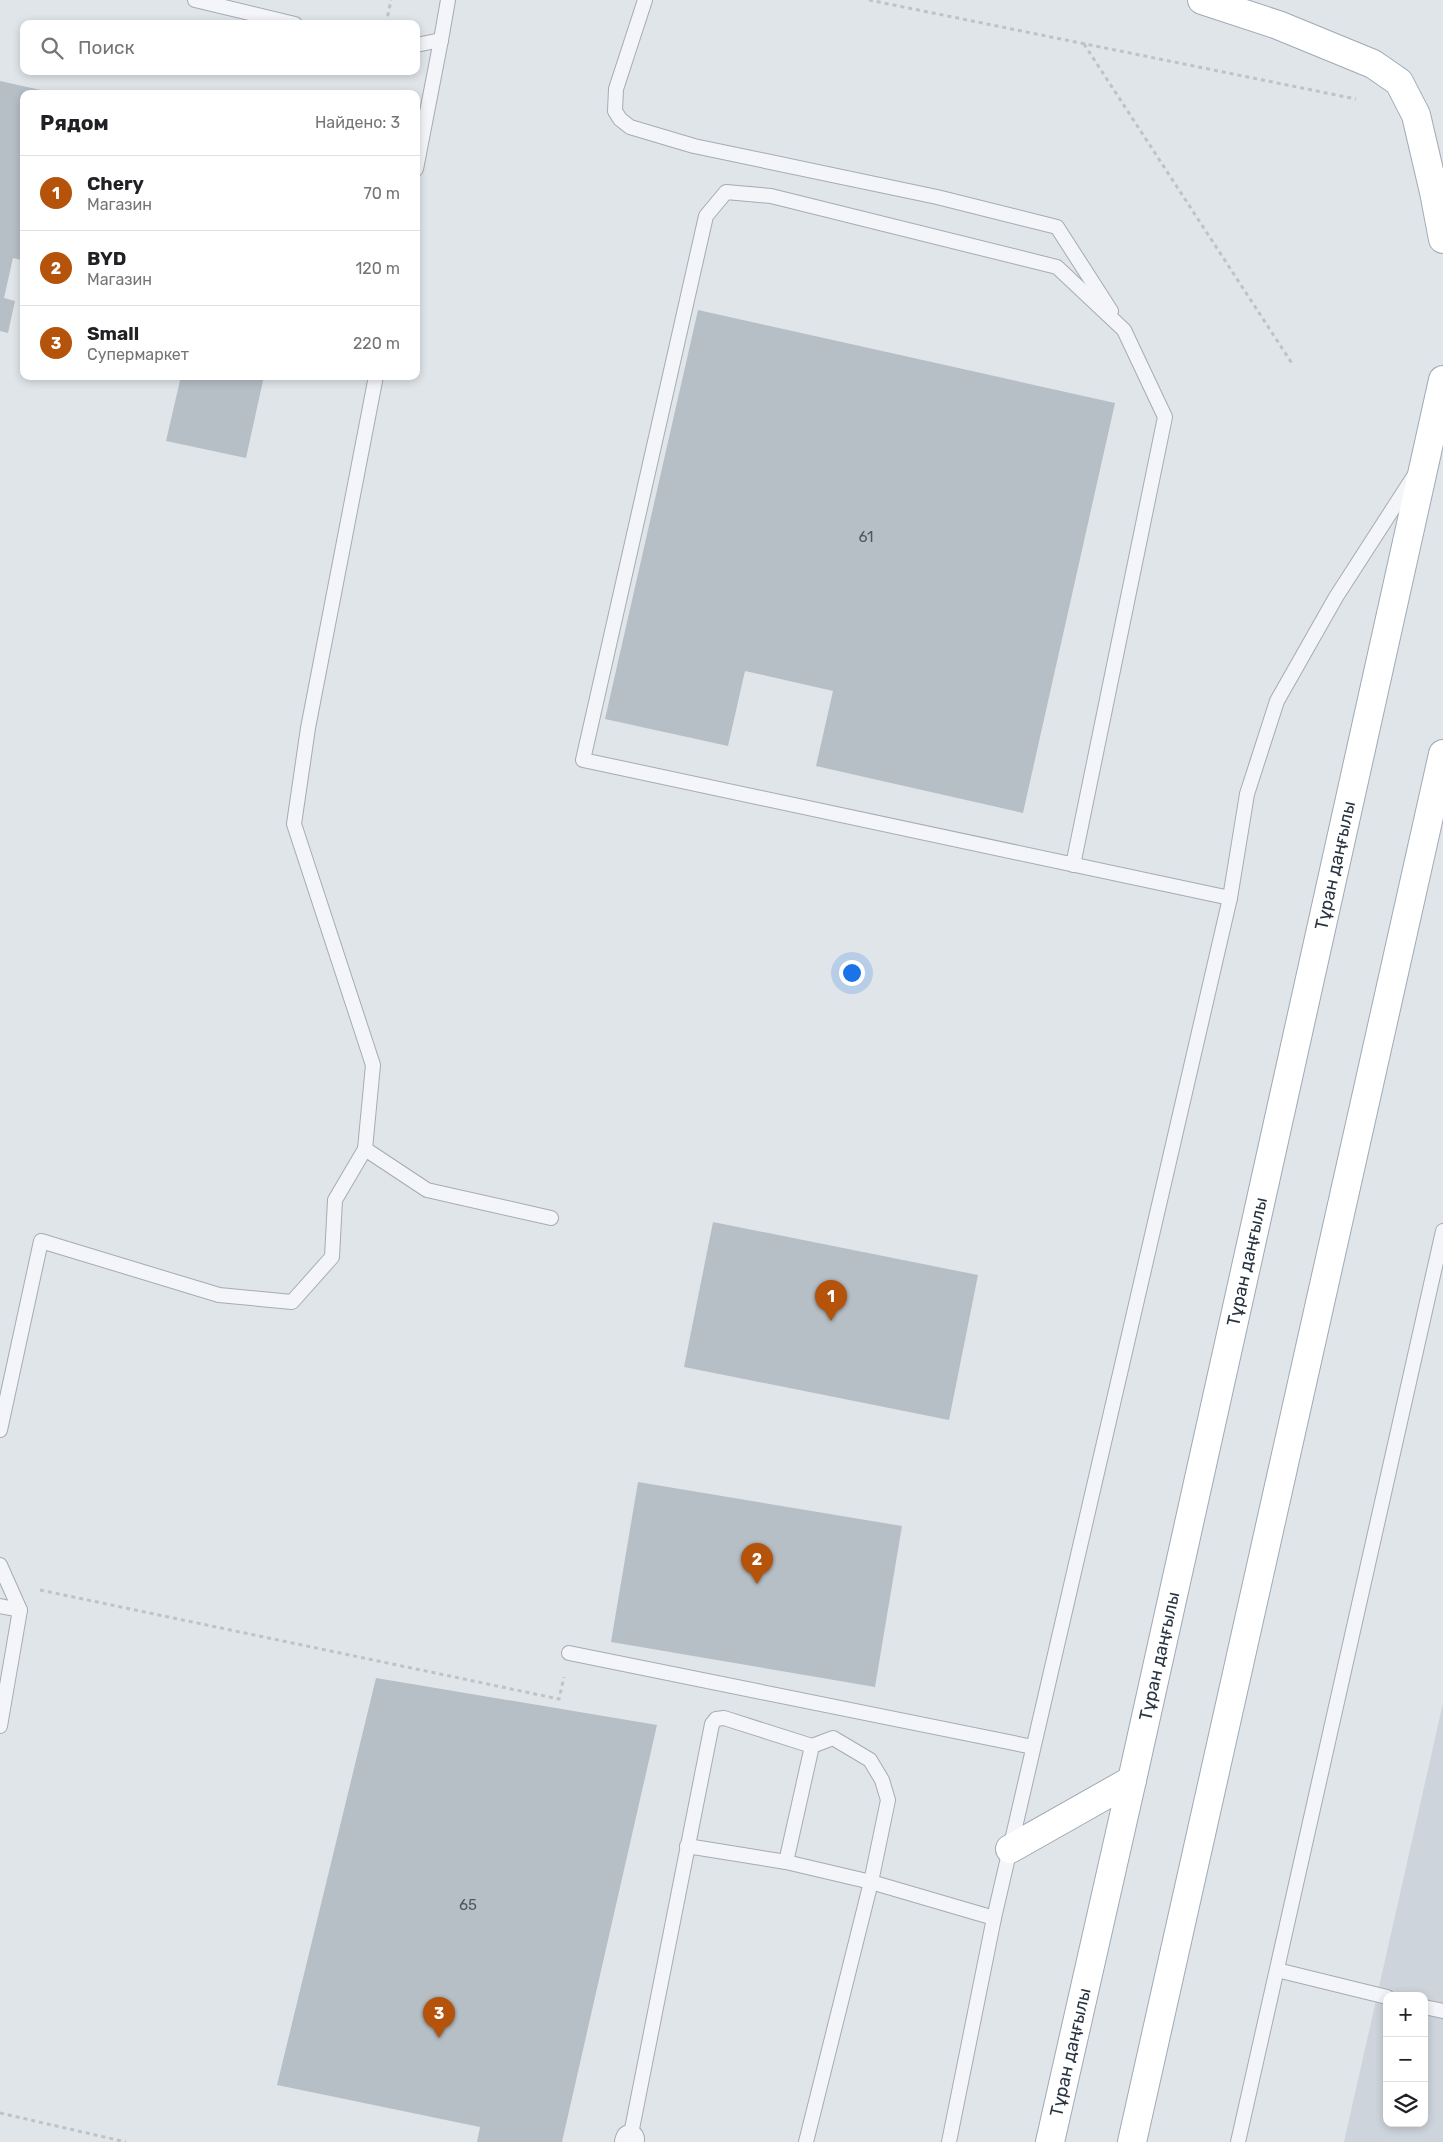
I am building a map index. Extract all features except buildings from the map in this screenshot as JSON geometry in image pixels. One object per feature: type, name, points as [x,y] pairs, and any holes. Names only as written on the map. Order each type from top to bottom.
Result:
[{"type":"main road","points":[[1202,0],[1278,24],[1373,64],[1399,82],[1416,115],[1443,238]]},
{"type":"main road","name":"Тұран даңғылы","points":[[1050,2142],[1443,380]]},
{"type":"main road","points":[[1132,2142],[1443,754]]},
{"type":"main road","points":[[1010,1849],[1132,1780]]},
{"type":"lane","points":[[195,0],[278,20]]},
{"type":"lane","points":[[420,148],[448,0]]},
{"type":"lane","points":[[645,0],[616,89],[615,111],[620,119],[630,127],[694,146],[937,197],[1058,227],[1124,330],[1165,417],[1073,865]]},
{"type":"lane","points":[[420,44],[441,40]]},
{"type":"lane","points":[[1124,330],[1058,267],[771,196],[726,192],[706,216],[583,760],[1230,898]]},
{"type":"lane","points":[[0,1430],[41,1241],[219,1295],[292,1302],[332,1257],[335,1200],[365,1149],[373,1065],[294,824],[308,728],[375,380]]},
{"type":"lane","points":[[949,2142],[994,1918],[1230,898],[1247,794],[1277,701],[1336,598],[1426,458]]},
{"type":"lane","points":[[365,1149],[426,1190],[551,1218]]},
{"type":"lane","points":[[1238,2142],[1443,1231]]},
{"type":"lane","points":[[0,1565],[20,1610],[0,1726]]},
{"type":"lane","points":[[0,1606],[20,1610]]},
{"type":"lane","points":[[569,1653],[1034,1747]]},
{"type":"lane","points":[[632,2141],[687,1846],[712,1724],[716,1719],[724,1718],[812,1746],[833,1738],[870,1760],[882,1780],[888,1800],[871,1882],[806,2142]]},
{"type":"lane","points":[[786,1862],[812,1746]]},
{"type":"lane","points":[[687,1846],[786,1862],[871,1882],[994,1918]]},
{"type":"lane","points":[[1277,1970],[1383,1996]]},
{"type":"lane","points":[[1428,2008],[1443,2011]]},
{"type":"path","points":[[387,20],[391,0]]},
{"type":"path","points":[[869,0],[1356,99]]},
{"type":"path","points":[[1084,44],[1293,365]]},
{"type":"path","points":[[7,1583],[559,1699],[569,1653]]},
{"type":"path","points":[[0,2113],[126,2142]]},
{"type":"shaded area","points":[[1443,1703],[1443,2142],[1344,2142]]},
{"type":"place","name":"Chery","points":[[831,1321]]},
{"type":"place","name":"BYD","points":[[757,1584]]},
{"type":"place","name":"Small","points":[[439,2038]]}]
